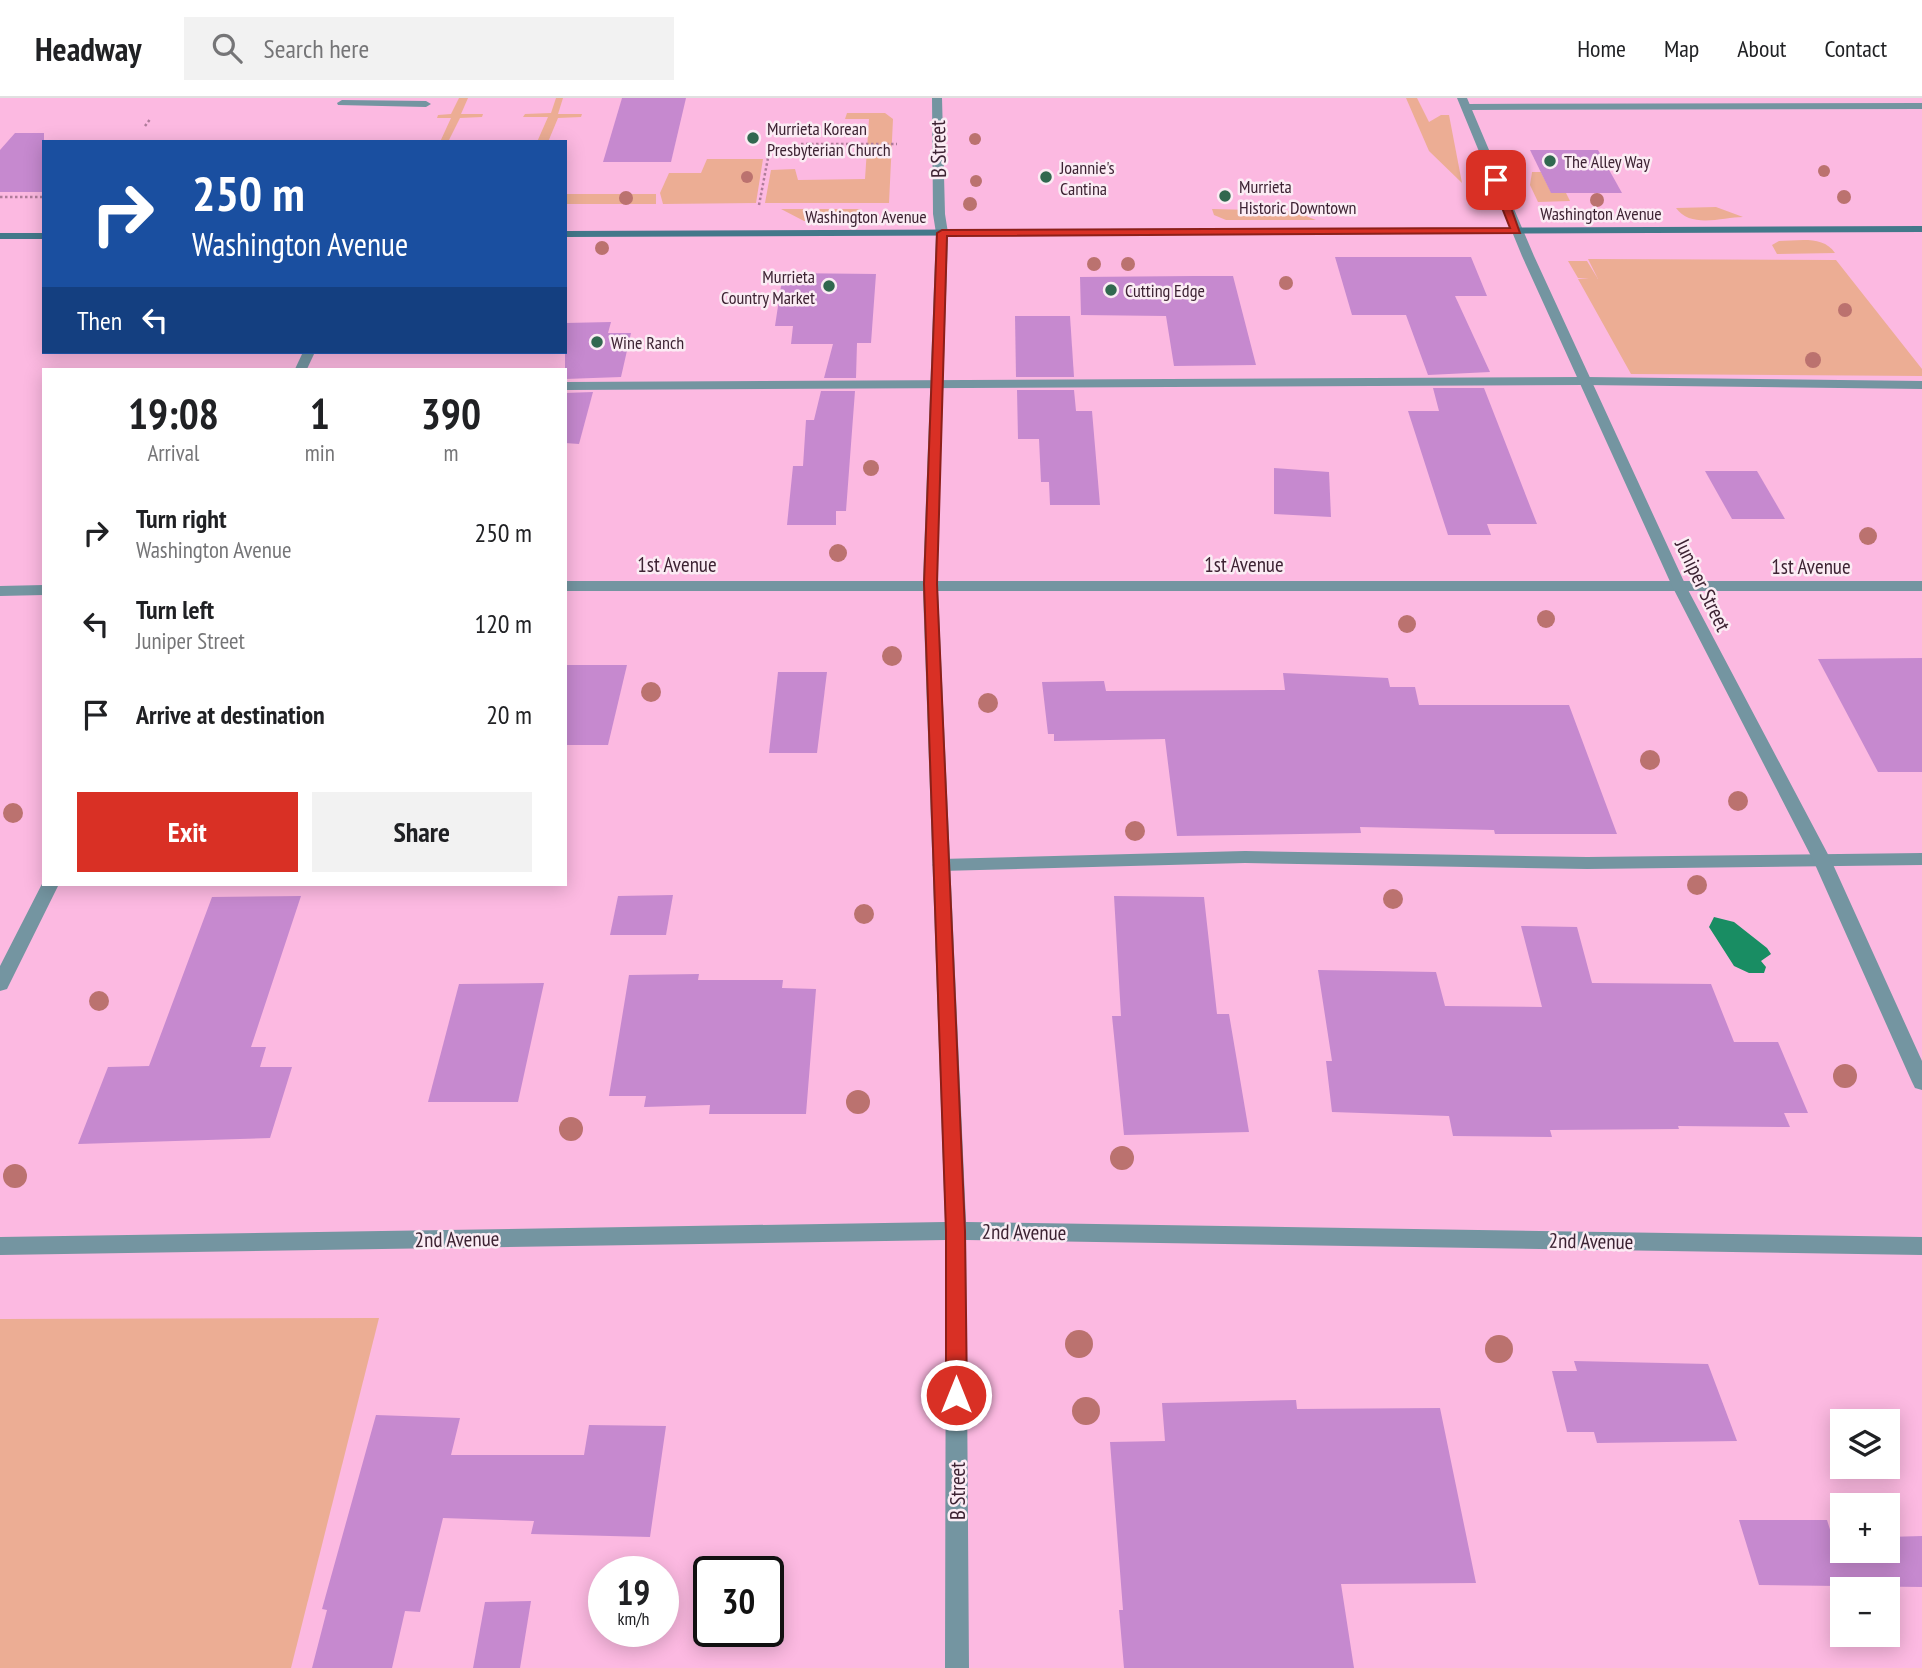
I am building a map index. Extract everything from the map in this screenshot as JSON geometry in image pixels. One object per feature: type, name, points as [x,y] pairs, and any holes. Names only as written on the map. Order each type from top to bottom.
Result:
[{"type":"main road","name":"Washington Avenue","points":[[567,234],[1922,229]]},
{"type":"main road","points":[[0,236],[42,236]]},
{"type":"street","name":"B Street","points":[[937,98],[939,214],[942,233],[930,584],[956,1231],[957,1668]]},
{"type":"street","points":[[1464,102],[1922,106]]},
{"type":"street","name":"Juniper Street","points":[[1464,102],[1517,231],[1679,586],[1822,860],[1922,1082]]},
{"type":"street","points":[[342,103],[426,104]]},
{"type":"street","points":[[567,386],[1585,381],[1922,385]]},
{"type":"street","name":"1st Avenue","points":[[567,586],[1922,586]]},
{"type":"street","points":[[0,591],[42,590]]},
{"type":"street","points":[[941,865],[1245,857],[1587,863],[1922,859]]},
{"type":"street","points":[[0,984],[49,886]]},
{"type":"street","name":"2nd Avenue","points":[[0,1246],[956,1231],[1922,1246]]},
{"type":"path","points":[[145,126],[151,118]]},
{"type":"path","points":[[801,144],[897,144]]},
{"type":"path","points":[[759,206],[768,158]]},
{"type":"path","points":[[0,197],[42,197]]},
{"type":"shaded area","points":[[459,98],[468,98],[461,114],[483,114],[482,117],[460,118],[449,140],[441,140],[451,118],[437,118],[438,115],[451,114]]},
{"type":"shaded area","points":[[556,98],[563,98],[558,114],[582,114],[581,117],[558,118],[549,140],[538,140],[548,117],[523,117],[525,114],[551,113]]},
{"type":"shaded area","points":[[1406,98],[1417,98],[1429,122],[1441,115],[1449,115],[1462,183],[1429,151]]},
{"type":"shaded area","points":[[847,113],[885,113],[893,119],[889,203],[765,203],[771,170],[795,169],[798,180],[865,179],[869,119],[845,119]]},
{"type":"shaded area","points":[[707,159],[763,159],[756,203],[663,204],[660,193],[669,173],[701,173]]},
{"type":"shaded area","points":[[1532,172],[1541,172],[1551,192],[1566,193],[1570,201],[1538,202],[1530,185]]},
{"type":"shaded area","points":[[567,194],[656,194],[656,204],[567,204]]},
{"type":"shaded area","points":[[1716,207],[1743,217],[1699,220],[1682,214],[1676,208]]},
{"type":"shaded area","points":[[781,209],[861,209],[860,221],[824,218],[823,221],[804,221]]},
{"type":"shaded area","points":[[1212,209],[1293,211],[1316,220],[1226,220],[1214,215]]},
{"type":"shaded area","points":[[1779,241],[1817,241],[1830,247],[1835,253],[1777,254],[1772,245]]},
{"type":"shaded area","points":[[1588,259],[1836,260],[1922,369],[1922,376],[1631,374],[1578,279],[1589,278],[1578,278],[1568,261],[1587,261],[1598,279]]},
{"type":"shaded area","points":[[1714,917],[1734,922],[1767,948],[1771,954],[1761,961],[1766,967],[1764,973],[1749,973],[1734,966],[1709,927]]},
{"type":"shaded area","points":[[379,1318],[291,1668],[0,1668],[0,1319]]},
{"type":"building","points":[[622,98],[686,98],[671,162],[603,162]]},
{"type":"building","points":[[15,133],[44,133],[42,192],[0,192],[0,150]]},
{"type":"building","points":[[1530,150],[1598,150],[1622,193],[1551,193]]},
{"type":"building","points":[[1335,257],[1471,257],[1487,296],[1455,296],[1490,372],[1428,375],[1406,315],[1352,315]]},
{"type":"building","name":"Murrieta Country Market","points":[[783,273],[876,274],[871,343],[857,343],[856,378],[824,378],[833,344],[791,344],[793,326],[775,326]]},
{"type":"building","points":[[1233,276],[1256,365],[1174,366],[1166,316],[1081,315],[1080,277]]},
{"type":"building","points":[[1015,316],[1070,316],[1074,377],[1016,377]]},
{"type":"building","points":[[611,322],[608,333],[631,333],[621,377],[567,379],[567,323]]},
{"type":"building","points":[[1433,388],[1484,388],[1537,524],[1487,524],[1491,535],[1448,535],[1408,411],[1439,411]]},
{"type":"building","points":[[1017,390],[1074,390],[1076,411],[1092,411],[1100,505],[1050,505],[1049,482],[1041,482],[1039,439],[1018,439]]},
{"type":"building","points":[[821,391],[855,391],[846,511],[836,511],[836,525],[787,525],[793,466],[803,466],[806,420],[814,420]]},
{"type":"building","points":[[593,392],[579,444],[567,443],[567,393]]},
{"type":"building","points":[[1274,468],[1329,472],[1331,517],[1274,514]]},
{"type":"building","points":[[1705,471],[1757,471],[1785,519],[1732,519]]},
{"type":"building","points":[[1922,658],[1922,772],[1878,772],[1818,659]]},
{"type":"building","points":[[567,665],[627,665],[608,745],[567,745]]},
{"type":"building","points":[[778,672],[827,672],[817,753],[769,753]]},
{"type":"building","points":[[1283,673],[1388,678],[1390,687],[1415,687],[1419,705],[1569,705],[1617,834],[1495,834],[1494,830],[1360,827],[1361,833],[1177,836],[1165,739],[1054,741],[1054,734],[1048,734],[1042,682],[1104,681],[1106,691],[1285,690]]},
{"type":"building","points":[[673,895],[666,935],[610,935],[618,896]]},
{"type":"building","points":[[301,896],[251,1047],[266,1047],[260,1067],[292,1067],[270,1138],[78,1144],[108,1067],[149,1066],[212,897]]},
{"type":"building","points":[[1114,896],[1204,897],[1217,1014],[1229,1014],[1249,1132],[1124,1135],[1112,1016],[1121,1016]]},
{"type":"building","points":[[1521,926],[1577,927],[1592,983],[1711,984],[1734,1042],[1778,1042],[1808,1113],[1784,1113],[1790,1127],[1678,1126],[1679,1129],[1550,1130],[1552,1137],[1453,1136],[1449,1116],[1332,1112],[1326,1061],[1332,1061],[1318,970],[1436,972],[1445,1006],[1542,1007]]},
{"type":"building","points":[[699,974],[698,980],[783,980],[782,988],[816,989],[806,1114],[709,1114],[710,1105],[644,1107],[646,1096],[609,1096],[629,975]]},
{"type":"building","points":[[544,983],[518,1102],[428,1102],[459,984]]},
{"type":"building","points":[[1574,1361],[1708,1364],[1737,1441],[1597,1443],[1594,1432],[1567,1432],[1552,1371],[1577,1371]]},
{"type":"building","points":[[1296,1400],[1297,1409],[1440,1408],[1476,1583],[1341,1584],[1354,1668],[1124,1668],[1119,1610],[1123,1610],[1110,1442],[1165,1441],[1162,1403]]},
{"type":"building","points":[[376,1415],[460,1418],[451,1455],[584,1455],[589,1425],[666,1426],[650,1537],[531,1534],[534,1521],[443,1518],[420,1612],[405,1611],[392,1668],[312,1668],[327,1610],[322,1609]]},
{"type":"building","points":[[1739,1520],[1827,1520],[1830,1530],[1830,1563],[1900,1563],[1900,1537],[1922,1536],[1922,1587],[1900,1587],[1900,1577],[1830,1577],[1830,1586],[1759,1585]]},
{"type":"building","points":[[531,1601],[520,1668],[473,1668],[485,1602]]},
{"type":"place","name":"Murrieta Korean Presbyterian Church","points":[[753,138]]},
{"type":"place","name":"The Alley Way","points":[[1550,161]]},
{"type":"place","name":"Joannie's Cantina","points":[[1046,177]]},
{"type":"place","name":"Murrieta Historic Downtown","points":[[1225,196]]},
{"type":"place","name":"Murrieta Country Market","points":[[829,286]]},
{"type":"place","name":"Cutting Edge","points":[[1111,290]]},
{"type":"place","name":"Wine Ranch","points":[[597,342]]},
{"type":"route","points":[[956,1395],[956,1231],[930,584],[942,233],[1517,231],[1496,180]]}]
